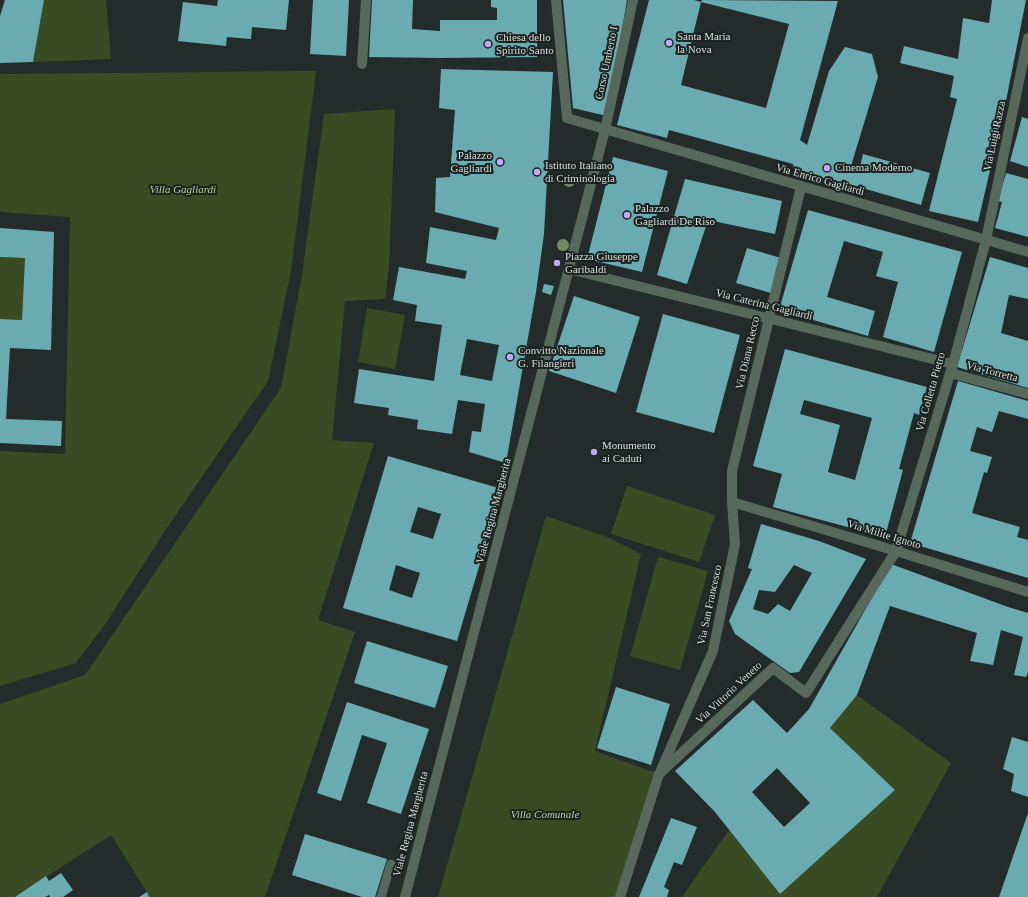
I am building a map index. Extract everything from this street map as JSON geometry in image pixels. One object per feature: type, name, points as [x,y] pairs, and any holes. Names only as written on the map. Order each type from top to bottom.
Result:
[{"type":"street","points":[[362,64],[366,0]]},
{"type":"street","points":[[556,0],[567,118],[605,130]]},
{"type":"street","name":"Corso Umberto I","points":[[605,130],[632,0]]},
{"type":"street","name":"Via Luigi Razza","points":[[986,240],[1028,38]]},
{"type":"street","name":"Via Enrico Gagliardi","points":[[605,130],[1028,252]]},
{"type":"street","name":"Viale Regina Margherita","points":[[405,897],[605,130]]},
{"type":"street","name":"Via Diana Recco","points":[[732,502],[732,471],[768,318],[802,187]]},
{"type":"street","name":"Via Colletta Pietro","points":[[896,551],[951,369],[986,240]]},
{"type":"street","name":"Via Caterina Gagliardi","points":[[569,270],[768,318],[951,369]]},
{"type":"street","name":"Via Torretta","points":[[951,369],[1028,394]]},
{"type":"street","name":"Via Milite Ignoto","points":[[732,502],[1028,592]]},
{"type":"street","name":"Via San Francesco","points":[[659,774],[713,651],[735,544],[732,502]]},
{"type":"street","name":"Via Vittorio Veneto","points":[[620,897],[659,774],[773,668],[806,693],[896,551]]},
{"type":"lane","points":[[381,897],[391,864]]},
{"type":"green space","points":[[44,0],[106,0],[111,59],[33,62]]},
{"type":"green space","name":"Villa Gagliardi","points":[[316,71],[291,271],[268,381],[166,529],[106,623],[76,663],[0,686],[0,451],[65,454],[70,217],[0,212],[0,74]]},
{"type":"green space","points":[[395,109],[389,266],[385,299],[345,301],[332,440],[374,443],[318,620],[355,632],[265,897],[149,897],[111,835],[15,897],[0,897],[0,704],[85,675],[281,388],[302,275],[324,114]]},
{"type":"green space","points":[[0,257],[25,258],[22,320],[0,319]]},
{"type":"green space","points":[[367,308],[405,315],[395,369],[358,362]]},
{"type":"green space","points":[[627,486],[715,515],[699,562],[611,534]]},
{"type":"green space","name":"Villa Comunale","points":[[546,516],[607,537],[641,554],[595,751],[659,774],[620,897],[438,897]]},
{"type":"green space","points":[[658,557],[708,571],[680,670],[630,656]]},
{"type":"green space","points":[[857,695],[951,763],[877,897],[682,897],[729,830],[780,893],[895,790],[830,728]]},
{"type":"building","points":[[5,0],[44,0],[33,62],[0,63],[0,16]]},
{"type":"building","points":[[218,0],[289,0],[286,30],[252,27],[251,39],[227,37],[226,46],[178,41],[183,2],[217,6]]},
{"type":"building","points":[[313,0],[349,0],[346,56],[310,54]]},
{"type":"building","points":[[372,0],[413,0],[412,29],[440,31],[440,20],[497,20],[497,8],[491,7],[491,0],[537,0],[537,57],[369,57]]},
{"type":"building","points":[[563,0],[627,0],[607,116],[573,108]]},
{"type":"building","points":[[649,0],[694,0],[701,2],[702,0],[838,1],[800,140],[807,145],[829,71],[845,47],[872,54],[878,77],[851,166],[860,167],[863,154],[930,173],[921,205],[859,187],[794,171],[793,164],[669,130],[667,138],[617,125]],"holes":[[[701,2],[789,24],[766,108],[681,85]]]},
{"type":"building","points":[[992,0],[1026,0],[1005,106],[978,222],[929,211],[957,99],[950,97],[954,76],[900,63],[904,46],[958,59],[963,18],[989,23]]},
{"type":"building","points":[[441,69],[553,72],[544,234],[536,292],[506,463],[469,452],[472,431],[481,432],[485,404],[458,400],[452,434],[417,429],[418,420],[388,415],[389,408],[354,403],[359,369],[434,381],[442,325],[415,321],[417,305],[393,300],[399,267],[465,279],[467,271],[426,263],[430,227],[496,240],[499,228],[435,212],[436,178],[450,177],[455,110],[439,108]],"holes":[[[467,339],[499,345],[492,381],[460,375]]]},
{"type":"building","points":[[1022,117],[1028,119],[1028,167],[1010,161]]},
{"type":"building","name":"Palazzo Gagliardi De Riso","points":[[613,157],[668,171],[642,272],[587,259]]},
{"type":"building","points":[[1006,173],[1028,179],[1028,237],[995,228],[1002,202],[998,201]]},
{"type":"building","points":[[685,179],[782,201],[775,234],[708,220],[687,284],[657,275]]},
{"type":"building","points":[[808,210],[962,252],[934,352],[883,337],[898,282],[876,276],[883,252],[844,241],[827,297],[875,311],[868,336],[779,310]]},
{"type":"building","points":[[0,228],[54,232],[51,350],[10,348],[6,419],[62,421],[61,446],[0,443],[0,319],[22,320],[25,258],[0,257]]},
{"type":"building","points":[[747,248],[781,258],[771,293],[736,283]]},
{"type":"building","points":[[990,257],[1028,268],[1028,299],[1009,295],[1001,333],[1028,341],[1028,388],[957,367]]},
{"type":"building","points":[[544,284],[554,286],[551,295],[542,292]]},
{"type":"building","points":[[574,296],[640,317],[616,393],[549,371]]},
{"type":"building","points":[[663,314],[740,335],[714,433],[636,412]]},
{"type":"building","points":[[785,349],[927,387],[919,415],[914,413],[899,469],[903,470],[885,537],[773,507],[782,474],[753,466]],"holes":[[[804,400],[872,418],[855,480],[828,472],[840,425],[800,414]]]},
{"type":"building","points":[[958,381],[1028,401],[1028,419],[999,411],[992,432],[977,427],[970,451],[992,457],[987,473],[984,472],[972,513],[1020,527],[1017,537],[1028,540],[1028,578],[910,543]]},
{"type":"building","points":[[388,456],[502,489],[457,641],[343,608]],"holes":[[[418,507],[441,514],[433,539],[410,532]],[[396,565],[420,573],[412,598],[389,590]]]},
{"type":"building","points":[[761,524],[819,541],[866,559],[799,672],[790,673],[735,634],[729,621],[752,569],[748,568]],"holes":[[[794,565],[812,573],[790,611],[778,604],[768,614],[753,609],[759,590],[775,592]]]},
{"type":"building","points":[[891,564],[1028,613],[1028,672],[1026,677],[1014,675],[1023,637],[1001,630],[993,665],[970,661],[977,633],[890,606],[857,695],[830,728],[895,790],[780,894],[715,812],[675,771],[753,700],[787,733],[809,709]],"holes":[[[777,768],[810,803],[784,827],[752,792]]]},
{"type":"building","points":[[367,641],[448,666],[435,708],[354,683]]},
{"type":"building","points":[[616,687],[670,704],[651,765],[597,748]]},
{"type":"building","points":[[347,702],[429,729],[401,814],[367,803],[387,743],[362,735],[341,801],[317,793]]},
{"type":"building","points":[[1012,737],[1028,742],[1028,797],[1011,791],[1014,774],[1003,769]]},
{"type":"building","points":[[1028,813],[1028,897],[999,897]]},
{"type":"building","points":[[671,818],[697,827],[682,865],[674,862],[664,887],[669,890],[667,897],[639,897]]},
{"type":"building","points":[[305,834],[387,859],[375,897],[362,897],[292,875]]},
{"type":"building","points":[[61,873],[73,890],[63,897],[50,897],[49,895],[45,897],[15,897],[46,876],[49,881]]},
{"type":"building","points":[[147,892],[149,897],[139,897]]},
{"type":"place","name":"Santa Maria la Nova","points":[[669,43]]},
{"type":"place","name":"Chiesa dello Spirito Santo","points":[[488,44]]},
{"type":"place","name":"Palazzo Gagliardi","points":[[500,162]]},
{"type":"place","name":"Cinema Moderno","points":[[827,168]]},
{"type":"place","name":"Istituto Italiano di Criminologia","points":[[537,172]]},
{"type":"place","name":"Palazzo Gagliardi De Riso","points":[[627,215]]},
{"type":"place","name":"Piazza Giuseppe Garibaldi","points":[[557,263]]},
{"type":"place","name":"Convitto Nazionale G. Filangieri","points":[[510,357]]},
{"type":"place","name":"Monumento ai Caduti","points":[[594,452]]}]
